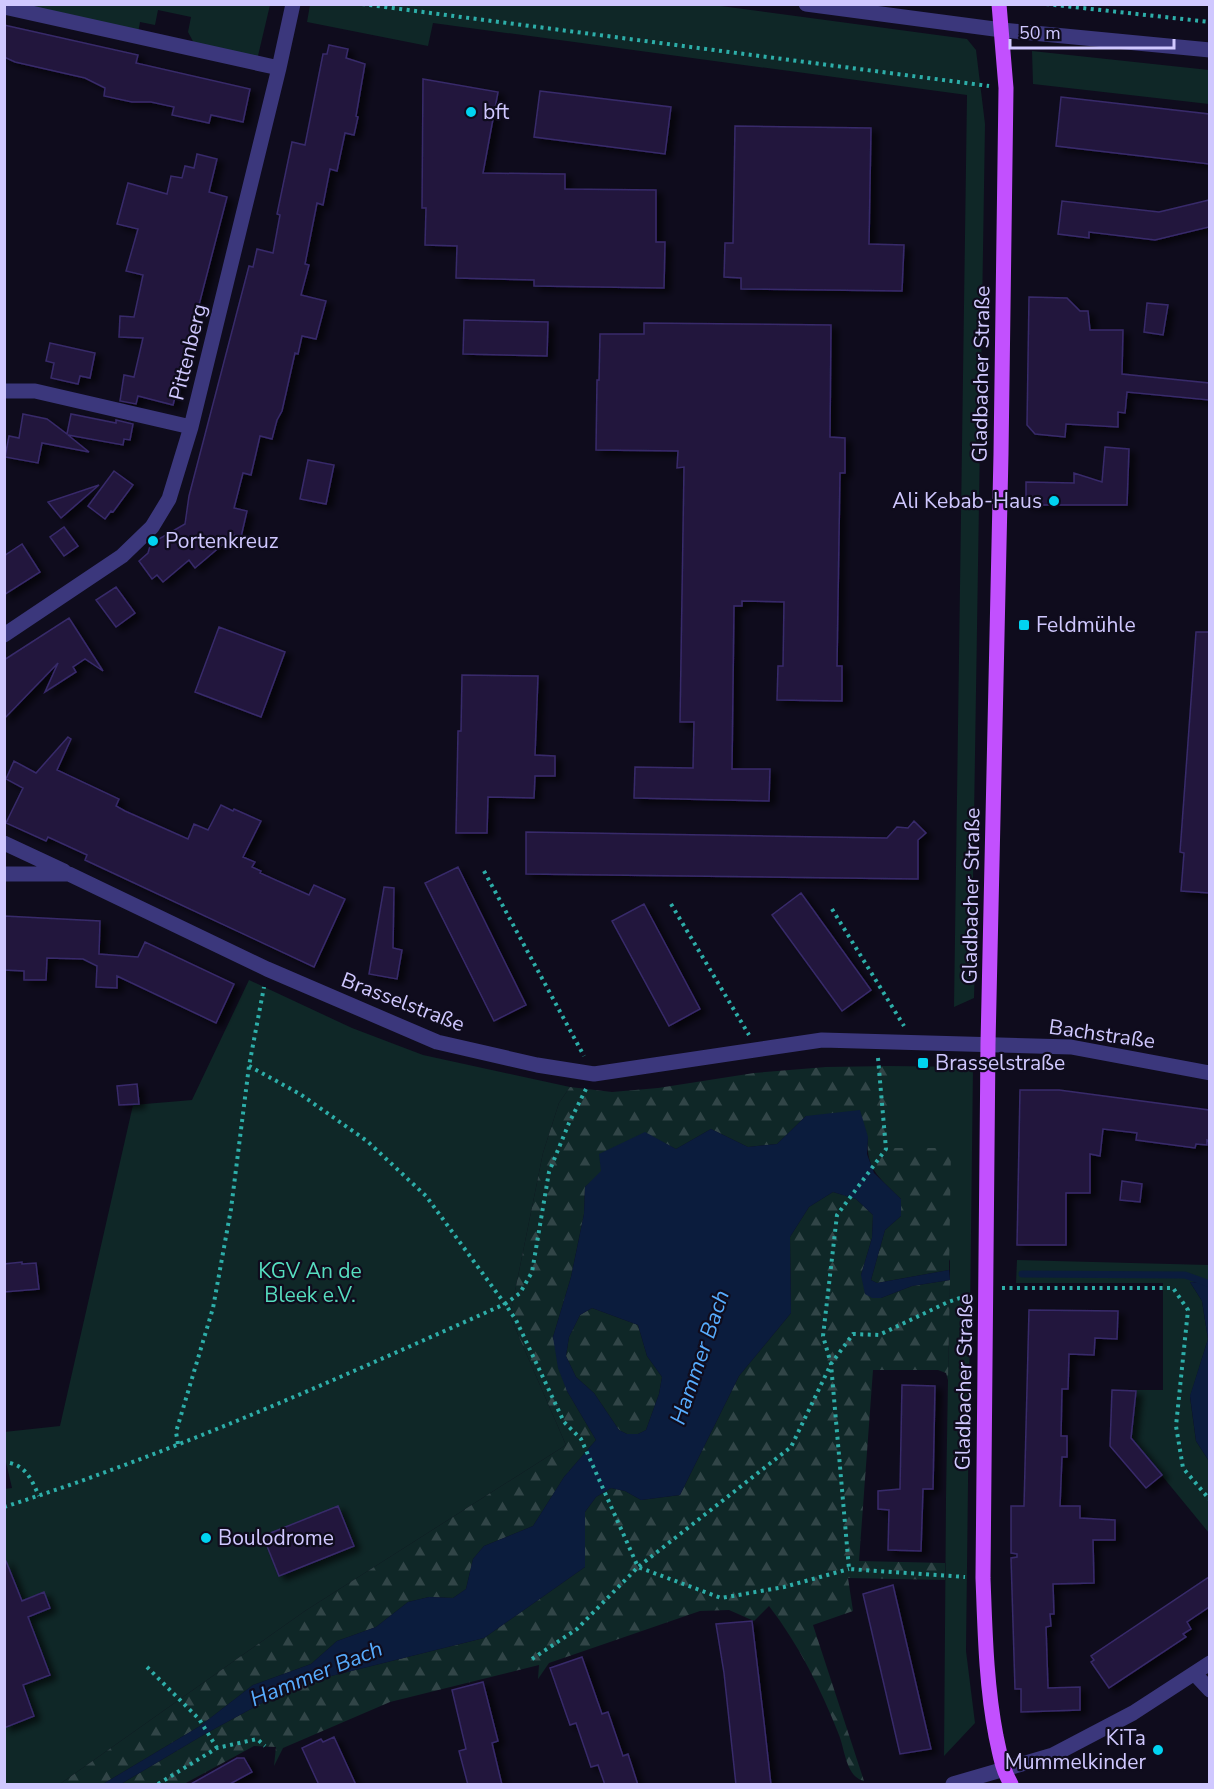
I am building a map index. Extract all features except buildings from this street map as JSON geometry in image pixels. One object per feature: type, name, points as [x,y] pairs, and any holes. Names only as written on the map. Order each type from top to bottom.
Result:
[{"type":"main road","name":"Gladbacher Straße","points":[[999,4],[1006,88],[1001,454],[988,1044],[983,1578],[985,1635],[992,1706],[1003,1771],[1011,1785]]},
{"type":"street","name":"Pittenberg","points":[[4,635],[122,556],[152,527],[169,499],[191,426],[293,4]]},
{"type":"street","points":[[806,4],[1002,30],[1209,50]]},
{"type":"street","points":[[4,7],[279,68]]},
{"type":"street","points":[[4,391],[35,391],[191,426]]},
{"type":"street","points":[[4,843],[69,874]]},
{"type":"street","name":"Brasselstraße","points":[[4,874],[69,874],[267,969],[437,1042],[537,1065],[594,1074],[822,1040],[988,1044]]},
{"type":"street","name":"Bachstraße","points":[[988,1044],[1071,1047],[1209,1073]]},
{"type":"street","points":[[953,1785],[1053,1755],[1133,1713],[1209,1663]]},
{"type":"street","points":[[1195,1674],[1209,1690]]},
{"type":"path","points":[[362,4],[1006,88]]},
{"type":"path","points":[[1046,4],[1209,22]]},
{"type":"path","points":[[4,1507],[178,1444],[321,1386],[505,1304],[520,1293],[532,1272],[549,1172],[569,1123],[594,1074],[484,871]]},
{"type":"path","points":[[671,904],[757,1049]]},
{"type":"path","points":[[832,909],[915,1043]]},
{"type":"path","points":[[178,1444],[176,1432],[213,1308],[231,1209],[249,1066],[267,969]]},
{"type":"path","points":[[849,1569],[831,1364],[823,1336],[837,1215],[886,1149],[876,1043]]},
{"type":"path","points":[[249,1066],[300,1094],[367,1141],[426,1196],[516,1320],[564,1422],[581,1438],[638,1567],[721,1598],[784,1587],[849,1569],[983,1578]]},
{"type":"path","points":[[532,1659],[577,1629],[638,1567],[791,1447],[831,1364],[853,1334],[879,1335],[948,1302],[986,1289],[1023,1287],[1173,1288],[1188,1310],[1176,1426],[1183,1468],[1209,1500]]},
{"type":"path","points":[[10,1463],[29,1474],[39,1496]]},
{"type":"path","points":[[147,1667],[199,1719],[217,1748]]},
{"type":"path","points":[[158,1785],[217,1748],[257,1739],[265,1746]]},
{"type":"green space","points":[[706,4],[967,39],[976,50],[985,124],[973,881],[976,925],[974,998],[954,1007],[967,95],[433,23],[428,46],[307,22],[310,5]]},
{"type":"green space","points":[[12,5],[270,5],[257,60],[196,47],[188,32],[191,17],[158,10],[155,25],[140,22],[138,33]]},
{"type":"green space","points":[[1032,51],[1209,70],[1209,104],[1033,84]]},
{"type":"green space","name":"KGV An de Bleek e.V.","points":[[249,980],[352,1028],[423,1055],[570,1087],[559,1103],[543,1153],[510,1316],[566,1445],[305,1611],[60,1784],[5,1784],[4,1489],[12,1488],[5,1458],[4,1432],[60,1426],[133,1105],[192,1100]]},
{"type":"green space","points":[[890,1066],[973,1067],[966,1651],[975,1723],[944,1756],[950,1261],[890,1148]]},
{"type":"green space","points":[[890,1066],[890,1148],[951,1148],[949,1270],[877,1283],[871,1280],[885,1230],[901,1216],[901,1199],[881,1179],[872,1165],[869,1157],[868,1137],[806,1116],[777,1144],[748,1147],[711,1129],[676,1149],[645,1133],[585,1187],[584,1214],[571,1277],[553,1337],[567,1391],[596,1440],[564,1477],[533,1526],[484,1546],[473,1559],[466,1589],[453,1598],[429,1597],[408,1602],[376,1627],[337,1641],[311,1664],[253,1685],[200,1726],[103,1784],[60,1784],[305,1611],[566,1445],[510,1316],[543,1153],[559,1103],[570,1087],[612,1092],[658,1088],[754,1073],[826,1067]]},
{"type":"green space","points":[[833,1192],[856,1199],[873,1215],[872,1238],[861,1275],[881,1298],[912,1286],[950,1280],[948,1380],[946,1373],[938,1370],[873,1370],[859,1561],[945,1563],[945,1580],[848,1578],[853,1611],[813,1625],[864,1781],[853,1774],[850,1769],[839,1735],[817,1684],[800,1652],[769,1606],[754,1621],[729,1610],[700,1611],[549,1663],[538,1679],[539,1665],[390,1702],[283,1748],[274,1766],[276,1747],[254,1746],[184,1784],[121,1784],[205,1734],[295,1685],[484,1638],[585,1567],[585,1512],[596,1497],[611,1488],[625,1491],[641,1500],[680,1495],[739,1376],[791,1313],[790,1237],[809,1207]]},
{"type":"green space","points":[[1017,1260],[1209,1265],[1209,1282],[1190,1282],[1202,1301],[1208,1339],[1190,1397],[1196,1441],[1209,1461],[1209,1533],[1131,1438],[1137,1390],[1163,1390],[1163,1283],[1016,1283]]},
{"type":"green space","points":[[592,1308],[638,1325],[647,1356],[662,1377],[659,1394],[646,1430],[638,1434],[627,1434],[619,1430],[594,1393],[576,1377],[566,1356],[569,1337],[580,1315]]},
{"type":"water","points":[[860,1110],[868,1137],[867,1154],[874,1173],[901,1199],[901,1216],[885,1230],[871,1280],[877,1283],[949,1270],[950,1280],[912,1286],[881,1298],[872,1298],[865,1294],[861,1275],[872,1238],[873,1215],[856,1199],[833,1192],[809,1207],[790,1237],[791,1313],[739,1376],[680,1495],[641,1500],[625,1491],[611,1488],[596,1497],[585,1512],[585,1567],[484,1638],[295,1685],[205,1734],[121,1784],[103,1784],[200,1726],[253,1685],[311,1664],[337,1641],[376,1627],[408,1602],[429,1597],[453,1598],[466,1589],[473,1559],[484,1546],[533,1526],[564,1477],[596,1440],[567,1391],[558,1368],[553,1337],[571,1277],[584,1214],[585,1187],[601,1171],[599,1154],[645,1132],[676,1149],[711,1129],[748,1147],[777,1144],[806,1116]],"holes":[[[592,1308],[638,1325],[647,1356],[662,1377],[659,1394],[646,1430],[638,1434],[627,1434],[619,1430],[594,1393],[576,1377],[566,1356],[569,1337],[580,1315]]]},
{"type":"water","points":[[1190,1282],[1209,1283],[1209,1461],[1196,1441],[1190,1396],[1208,1339],[1202,1301]]},
{"type":"waterway","name":"Hammer Bach","points":[[1022,1274],[1185,1275],[1210,1284]]},
{"type":"place","name":"bft","points":[[471,112]]},
{"type":"place","name":"Ali Kebab-Haus","points":[[1054,501]]},
{"type":"place","name":"Portenkreuz","points":[[153,541]]},
{"type":"place","name":"Feldmühle","points":[[1024,625]]},
{"type":"place","name":"Brasselstraße","points":[[923,1063]]},
{"type":"place","name":"Boulodrome","points":[[206,1538]]},
{"type":"place","name":"KiTa Mummelkinder","points":[[1158,1750]]}]
